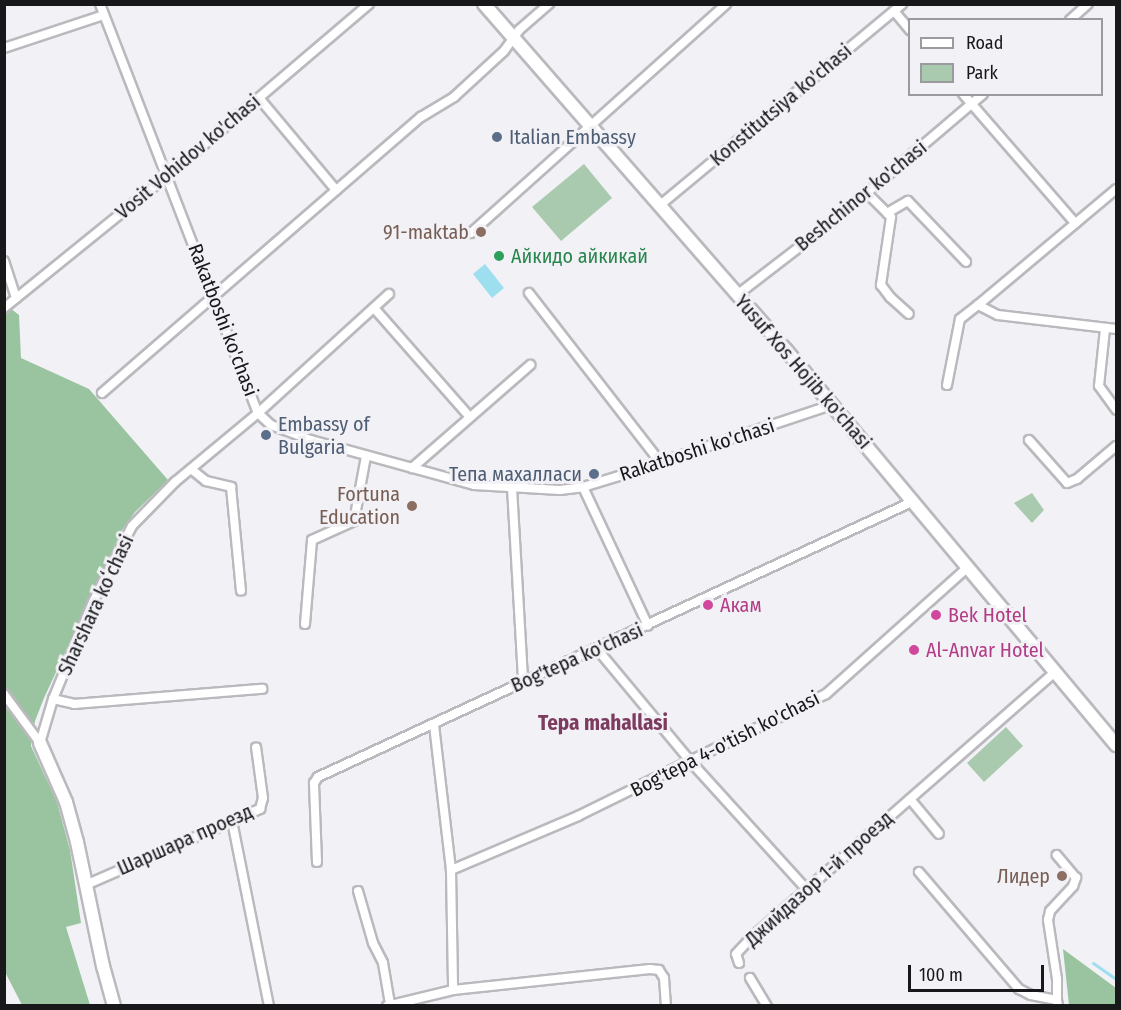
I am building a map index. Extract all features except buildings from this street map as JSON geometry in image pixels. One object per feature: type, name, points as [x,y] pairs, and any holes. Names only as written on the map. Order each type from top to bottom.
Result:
[{"type":"main road","name":"Yusuf Xos Hojib ko'chasi","points":[[484,4],[914,501],[1116,745]]},
{"type":"main road","points":[[40,743],[66,802],[88,884],[103,966],[114,1005]]},
{"type":"street","name":"Rakatboshi ko'chasi","points":[[100,4],[258,413],[263,419],[280,428],[366,456],[474,485],[554,490],[583,487],[831,405]]},
{"type":"street","name":"Vosit Vohidov ko'chasi","points":[[4,308],[167,176],[369,4]]},
{"type":"street","points":[[102,393],[422,117],[454,97],[504,51],[519,30],[549,4]]},
{"type":"street","points":[[471,233],[726,4]]},
{"type":"street","name":"Konstitutsiya ko'chasi","points":[[659,206],[902,4]]},
{"type":"street","points":[[1072,18],[1088,4]]},
{"type":"street","points":[[894,11],[908,29]]},
{"type":"street","points":[[4,48],[104,15]]},
{"type":"street","points":[[964,96],[1075,223]]},
{"type":"street","name":"Beshchinor ko'chasi","points":[[737,295],[867,193],[981,96]]},
{"type":"street","points":[[259,98],[336,190]]},
{"type":"street","points":[[947,385],[960,319],[1116,189]]},
{"type":"street","points":[[867,193],[891,217],[881,285],[890,297],[909,314]]},
{"type":"street","points":[[887,213],[908,201],[966,262]]},
{"type":"street","points":[[4,261],[16,298]]},
{"type":"street","points":[[529,293],[660,462]]},
{"type":"street","name":"Sharshara koʻchasi","points":[[40,743],[53,699],[106,574],[126,535],[141,516],[191,469],[258,413],[389,294]]},
{"type":"street","points":[[978,305],[998,315],[1116,329]]},
{"type":"street","points":[[374,308],[468,416]]},
{"type":"street","points":[[1105,329],[1099,386],[1116,409]]},
{"type":"street","points":[[412,468],[468,416],[530,365]]},
{"type":"street","points":[[1029,440],[1067,483],[1077,479],[1116,446]]},
{"type":"street","points":[[305,624],[312,540],[354,521],[366,456]]},
{"type":"street","points":[[191,469],[206,481],[231,487],[241,591]]},
{"type":"street","points":[[583,487],[648,626]]},
{"type":"street","points":[[512,488],[523,681]]},
{"type":"street","name":"Bog'tepa ko'chasi","points":[[317,862],[315,780],[523,681],[648,626],[914,501]]},
{"type":"street","name":"Bog'tepa 4-o'tish ko'chasi","points":[[451,870],[578,816],[826,694],[968,567]]},
{"type":"street","points":[[597,649],[691,762],[806,890]]},
{"type":"street","name":"Джийдазор 1-й проезд","points":[[739,963],[736,954],[750,939],[1055,672]]},
{"type":"street","points":[[53,699],[74,704],[262,689]]},
{"type":"street","points":[[4,694],[40,743]]},
{"type":"street","points":[[434,725],[451,870],[453,990]]},
{"type":"street","name":"Шаршара проезд","points":[[88,884],[260,809],[263,798],[256,747]]},
{"type":"street","points":[[910,799],[939,834]]},
{"type":"street","points":[[232,821],[269,1005]]},
{"type":"street","points":[[919,872],[1019,988],[1031,995],[1057,1003],[1057,979],[1048,920],[1050,911],[1076,882],[1076,878],[1057,855]]},
{"type":"street","points":[[358,891],[373,943],[383,963],[389,1005],[453,990],[650,969],[659,970],[663,978],[666,1005]]},
{"type":"street","name":"Джийдазор 1-й проезд","points":[[750,978],[767,1005]]},
{"type":"green space","points":[[584,164],[612,198],[561,241],[532,207]]},
{"type":"green space","points":[[10,308],[19,315],[21,358],[89,389],[168,480],[135,512],[122,530],[44,698],[35,721],[31,746],[57,802],[70,850],[81,923],[66,927],[90,1005],[22,1005],[5,972],[4,313]]},
{"type":"green space","points":[[1032,493],[1044,510],[1032,523],[1014,503]]},
{"type":"green space","points":[[1006,727],[1023,746],[984,782],[967,763]]},
{"type":"green space","points":[[1063,949],[1116,988],[1116,1005],[1069,1005]]},
{"type":"water","points":[[485,264],[504,288],[492,298],[473,274]]},
{"type":"waterway","points":[[1093,963],[1116,979]]},
{"type":"place","name":"Italian Embassy","points":[[497,137]]},
{"type":"place","name":"91-maktab","points":[[481,232]]},
{"type":"place","name":"Айкидо айкикай","points":[[499,256]]},
{"type":"place","name":"Embassy of Bulgaria","points":[[266,435]]},
{"type":"place","name":"Тепа махалласи","points":[[594,474]]},
{"type":"place","name":"Fortuna Education","points":[[412,506]]},
{"type":"place","name":"Акам","points":[[708,605]]},
{"type":"place","name":"Bek Hotel","points":[[936,615]]},
{"type":"place","name":"Al-Anvar Hotel","points":[[914,650]]},
{"type":"place","name":"Лидер","points":[[1062,876]]},
{"type":"district","name":"Tepa mahallasi","points":[[603,723]]}]
